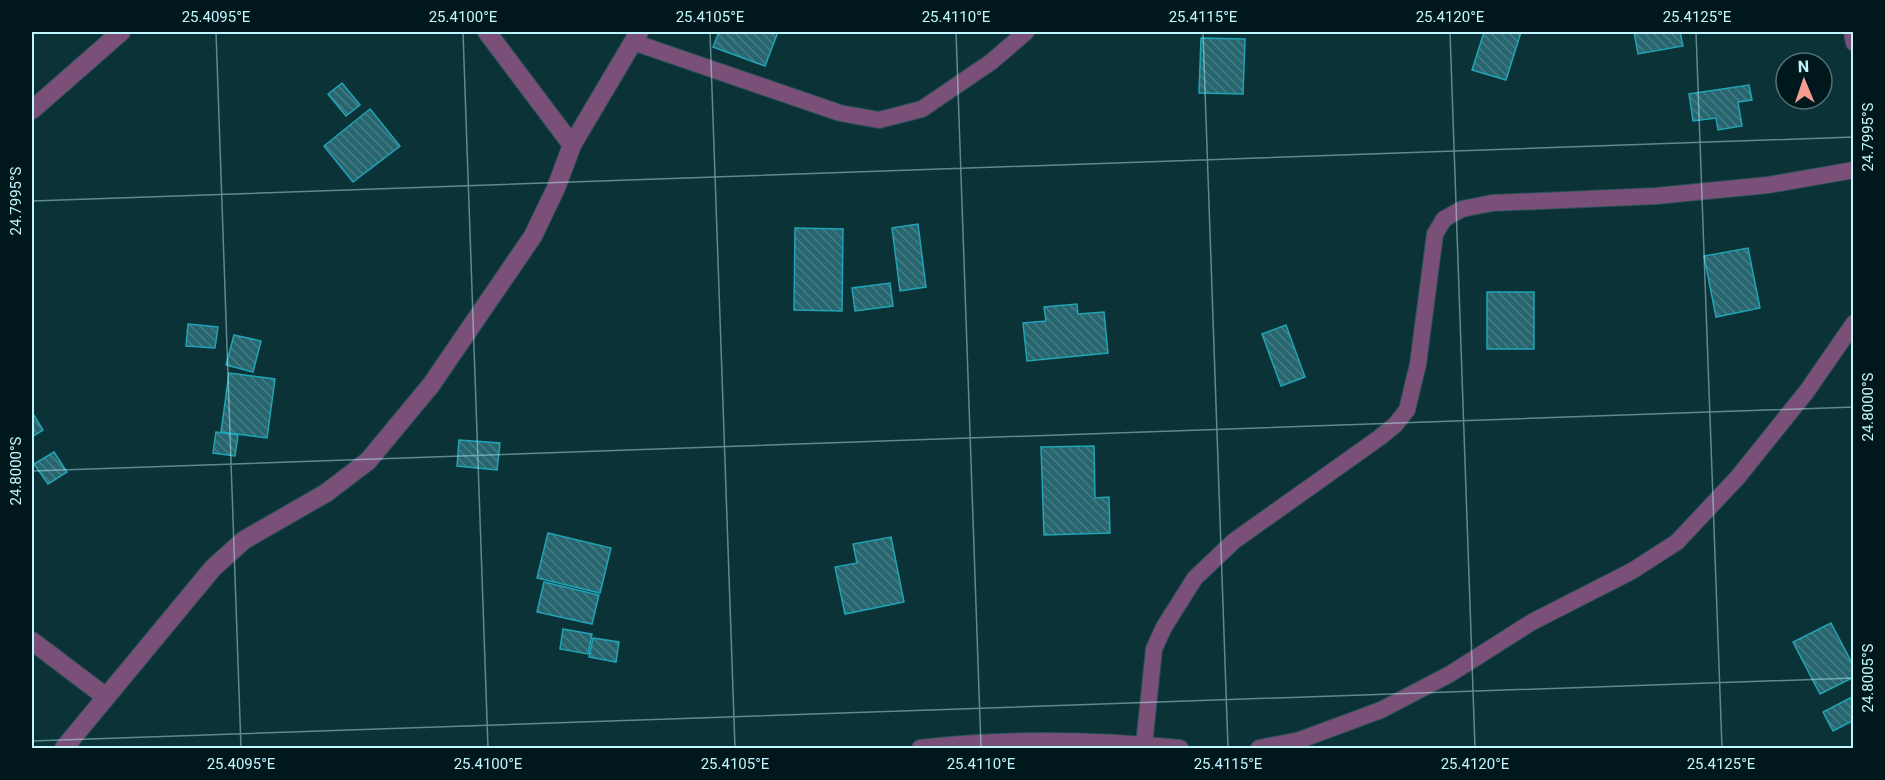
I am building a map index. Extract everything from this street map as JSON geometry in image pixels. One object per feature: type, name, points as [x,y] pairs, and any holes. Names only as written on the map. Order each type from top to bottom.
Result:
[{"type":"street","points":[[32,110],[121,32]]},
{"type":"street","points":[[486,32],[572,145]]},
{"type":"street","points":[[64,748],[213,568],[244,540],[326,493],[368,461],[431,385],[533,236],[556,188],[572,145],[636,37]]},
{"type":"street","points":[[32,641],[106,697]]},
{"type":"lane","points":[[636,37],[840,113],[879,120],[922,108],[991,62],[1026,32]]},
{"type":"lane","points":[[1852,32],[1854,43]]},
{"type":"lane","points":[[1144,744],[1154,648],[1164,627],[1195,578],[1234,541],[1379,438],[1395,425],[1407,410],[1418,364],[1435,234],[1444,219],[1462,208],[1492,203],[1656,196],[1768,185],[1854,170]]},
{"type":"lane","points":[[1259,748],[1300,740],[1381,710],[1450,674],[1532,622],[1632,571],[1677,542],[1738,477],[1807,391],[1854,323]]},
{"type":"lane","points":[[920,748],[965,743],[1031,741],[1144,744],[1180,748]]},
{"type":"building","points":[[719,32],[778,32],[765,66],[713,47]]},
{"type":"building","points":[[1484,32],[1521,32],[1506,80],[1472,70]]},
{"type":"building","points":[[1634,32],[1680,32],[1683,46],[1638,54]]},
{"type":"building","points":[[1201,38],[1245,39],[1243,94],[1199,93]]},
{"type":"building","points":[[342,83],[360,105],[346,116],[328,94]]},
{"type":"building","points":[[1749,85],[1752,100],[1738,102],[1742,126],[1718,130],[1716,118],[1693,121],[1689,94]]},
{"type":"building","points":[[370,109],[400,146],[353,182],[324,146]]},
{"type":"building","points":[[918,224],[926,287],[900,291],[892,228]]},
{"type":"building","points":[[795,228],[843,229],[842,311],[794,310]]},
{"type":"building","points":[[1748,248],[1760,308],[1716,317],[1704,256]]},
{"type":"building","points":[[890,283],[893,306],[855,311],[852,288]]},
{"type":"building","points":[[1487,292],[1534,292],[1534,349],[1487,349]]},
{"type":"building","points":[[1077,304],[1078,314],[1104,312],[1108,353],[1027,361],[1023,323],[1046,321],[1044,307]]},
{"type":"building","points":[[188,324],[218,327],[215,348],[186,346]]},
{"type":"building","points":[[1286,325],[1305,377],[1281,386],[1262,334]]},
{"type":"building","points":[[234,335],[261,341],[253,372],[226,365]]},
{"type":"building","points":[[229,373],[275,379],[267,438],[221,432]]},
{"type":"building","points":[[32,412],[43,430],[32,437]]},
{"type":"building","points":[[216,432],[238,435],[235,456],[213,453]]},
{"type":"building","points":[[459,440],[500,443],[497,470],[457,466]]},
{"type":"building","points":[[1094,446],[1095,498],[1109,497],[1110,533],[1044,535],[1041,447]]},
{"type":"building","points":[[54,452],[67,472],[48,484],[34,464]]},
{"type":"building","points":[[548,533],[611,548],[600,593],[537,578]]},
{"type":"building","points":[[891,537],[904,602],[845,614],[835,567],[857,563],[853,544]]},
{"type":"building","points":[[544,582],[599,595],[592,624],[537,612]]},
{"type":"building","points":[[1831,623],[1854,667],[1854,677],[1820,694],[1793,642]]},
{"type":"building","points":[[563,629],[592,634],[588,654],[560,649]]},
{"type":"building","points":[[593,638],[619,642],[616,662],[589,657]]},
{"type":"building","points":[[1854,696],[1854,720],[1833,731],[1823,712]]}]
